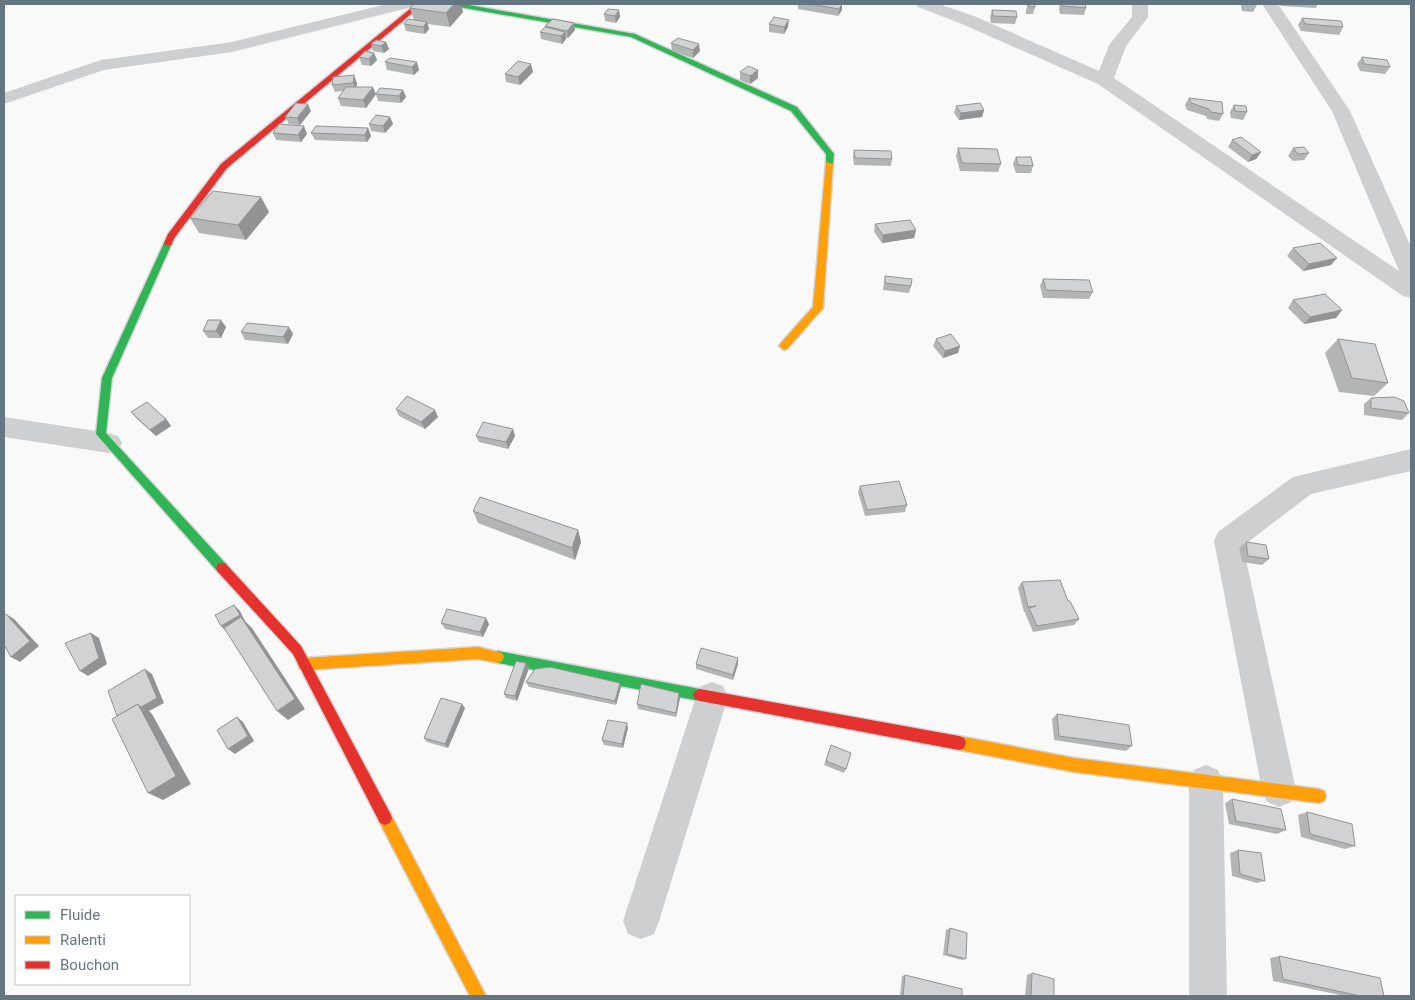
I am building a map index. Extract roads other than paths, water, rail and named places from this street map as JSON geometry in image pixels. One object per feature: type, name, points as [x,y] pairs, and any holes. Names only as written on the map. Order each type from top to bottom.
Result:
[{"type":"street","points":[[4,99],[101,65],[232,47],[406,4]]},
{"type":"street","points":[[420,4],[224,166],[171,236],[107,378],[101,434],[297,650],[478,996]]},
{"type":"street","points":[[453,4],[633,36],[794,109],[830,154],[818,308],[784,346]]},
{"type":"street","points":[[924,4],[968,20],[1104,80],[1411,290]]},
{"type":"street","points":[[1104,80],[1118,45],[1140,17],[1140,4]]},
{"type":"street","points":[[1270,4],[1341,111],[1411,272]]},
{"type":"street","points":[[4,427],[109,443]]},
{"type":"street","points":[[1279,790],[1228,541],[1303,485],[1411,460]]},
{"type":"street","points":[[304,664],[478,653],[1074,765],[1319,796]]},
{"type":"street","points":[[642,921],[712,696]]},
{"type":"street","points":[[1206,782],[1208,996]]}]
